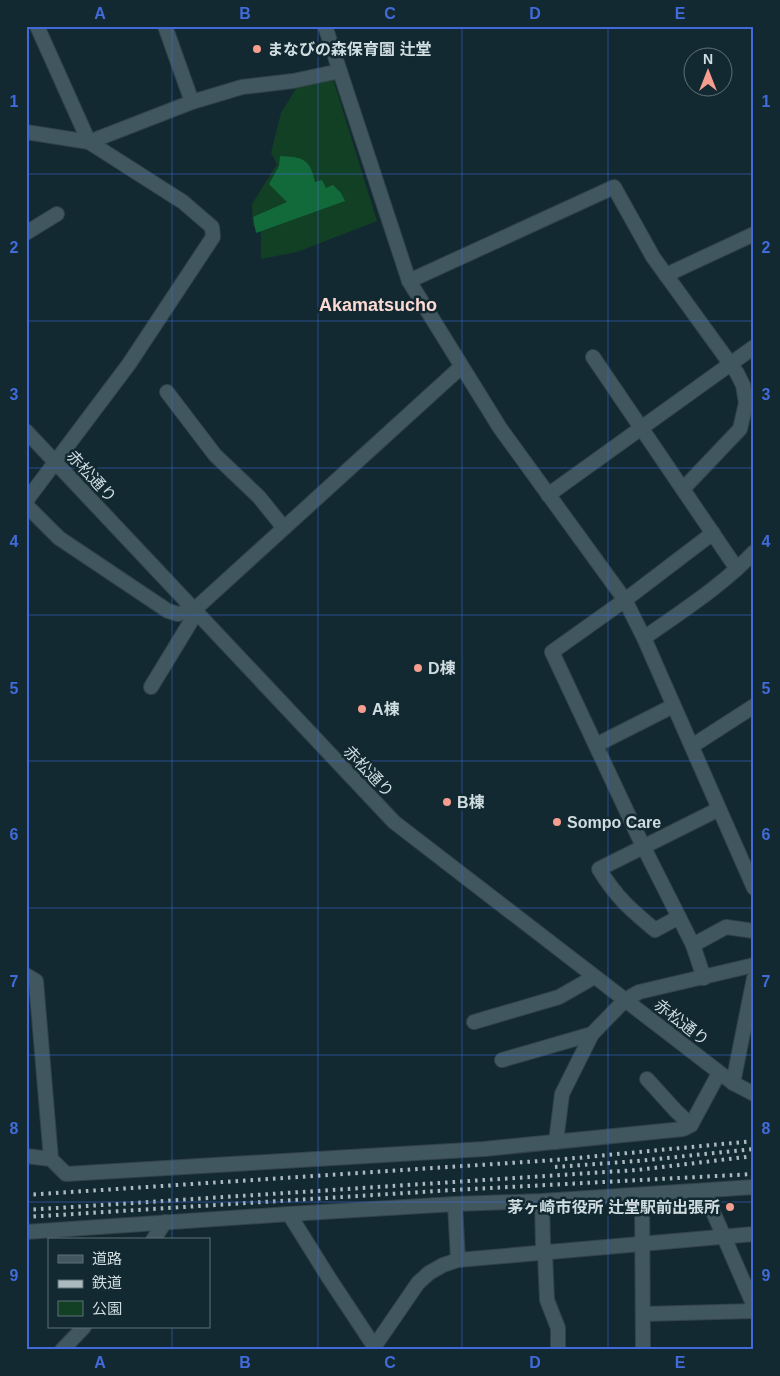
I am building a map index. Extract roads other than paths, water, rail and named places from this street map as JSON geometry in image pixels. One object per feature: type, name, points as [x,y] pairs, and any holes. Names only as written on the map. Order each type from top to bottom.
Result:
[{"type":"street","points":[[37,26],[88,142]]},
{"type":"street","points":[[164,26],[192,102]]},
{"type":"street","points":[[325,26],[409,281],[500,428],[625,600],[644,638],[754,888]]},
{"type":"street","points":[[88,142],[192,102],[242,87],[293,81],[340,71]]},
{"type":"street","points":[[26,132],[88,142],[183,202],[212,227],[213,236],[129,364],[26,501]]},
{"type":"street","points":[[409,281],[614,187],[653,257],[737,373],[743,385],[748,423],[683,489]]},
{"type":"street","points":[[26,233],[57,214]]},
{"type":"street","points":[[666,275],[754,234]]},
{"type":"street","points":[[548,495],[754,347]]},
{"type":"street","points":[[593,357],[738,569]]},
{"type":"street","points":[[151,687],[195,611],[461,367]]},
{"type":"street","points":[[167,392],[216,455],[259,497],[284,528]]},
{"type":"street","name":"赤松通り","points":[[26,431],[394,822],[732,1083],[754,1094]]},
{"type":"street","points":[[26,505],[59,538],[168,612],[178,614],[195,611]]},
{"type":"street","points":[[704,978],[693,945],[643,846],[552,652],[625,600],[713,533]]},
{"type":"street","points":[[644,638],[712,590],[738,569],[754,552]]},
{"type":"street","points":[[596,745],[673,706]]},
{"type":"street","points":[[692,746],[754,706]]},
{"type":"street","points":[[678,917],[655,930],[625,905],[608,885],[599,869],[719,809]]},
{"type":"street","points":[[693,945],[726,927],[754,931]]},
{"type":"street","points":[[556,1142],[562,1094],[592,1034],[625,1000],[639,992],[754,965]]},
{"type":"street","points":[[26,975],[36,981],[51,1159]]},
{"type":"street","points":[[474,1022],[559,997],[594,977]]},
{"type":"street","points":[[732,1083],[754,978]]},
{"type":"street","points":[[502,1060],[592,1034]]},
{"type":"street","points":[[26,1156],[51,1159],[66,1174],[464,1150],[683,1129],[691,1124],[719,1073]]},
{"type":"street","points":[[647,1079],[676,1112],[691,1124]]},
{"type":"street","points":[[26,1232],[289,1214],[542,1201],[754,1187]]},
{"type":"street","points":[[704,1191],[754,1306]]},
{"type":"street","points":[[642,1195],[643,1350]]},
{"type":"street","points":[[542,1201],[547,1300],[558,1328],[558,1350]]},
{"type":"street","points":[[455,1204],[458,1260]]},
{"type":"street","points":[[289,1214],[373,1348],[424,1278],[443,1265],[458,1260],[545,1254],[754,1234]]},
{"type":"street","points":[[154,1238],[165,1222]]},
{"type":"street","points":[[643,1314],[754,1311]]},
{"type":"street","points":[[62,1350],[83,1328]]},
{"type":"railway","points":[[26,1195],[555,1160],[754,1141]]},
{"type":"railway","points":[[555,1167],[754,1149]]},
{"type":"railway","points":[[26,1210],[637,1170],[754,1156]]},
{"type":"railway","points":[[26,1217],[453,1190],[754,1174]]},
{"type":"place","name":"まなびの森保育園 辻堂","points":[[257,49]]},
{"type":"place","name":"D棟","points":[[418,668]]},
{"type":"place","name":"A棟","points":[[362,709]]},
{"type":"place","name":"B棟","points":[[447,802]]},
{"type":"place","name":"Sompo Care","points":[[557,822]]},
{"type":"place","name":"茅ヶ崎市役所 辻堂駅前出張所","points":[[730,1207]]},
{"type":"district","name":"Akamatsucho","points":[[378,305]]}]
